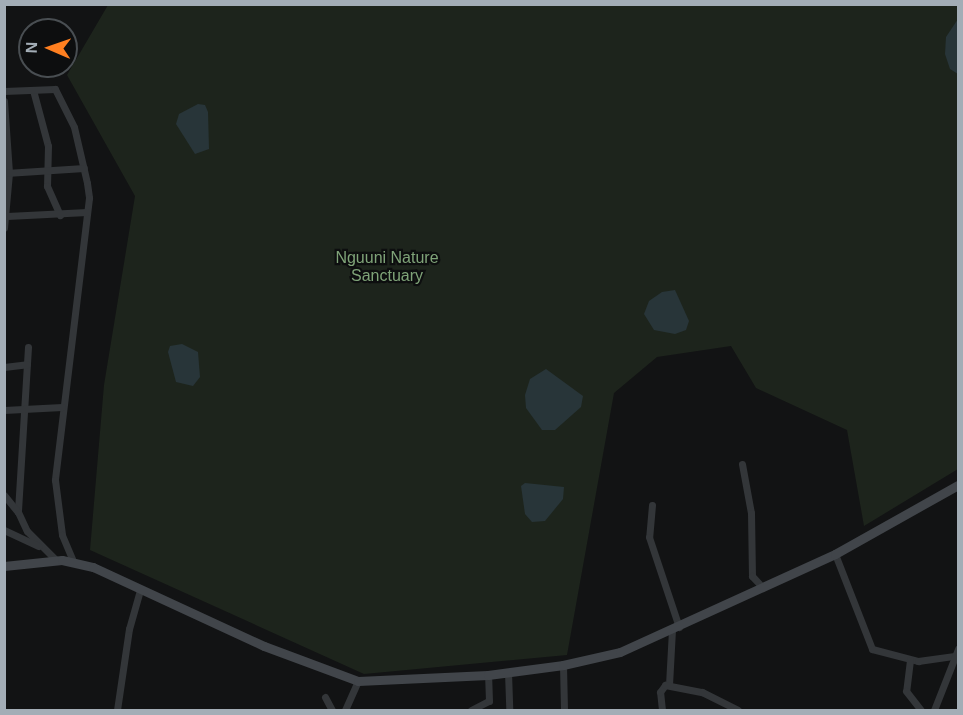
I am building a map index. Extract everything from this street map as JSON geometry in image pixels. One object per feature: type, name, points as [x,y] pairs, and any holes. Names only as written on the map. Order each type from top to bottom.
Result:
[{"type":"main road","points":[[5,568],[57,561],[73,561],[93,567],[295,659],[358,681],[488,675],[563,665],[610,655],[676,628],[835,554],[958,484]]},
{"type":"street","points":[[4,91],[56,89],[74,127],[84,168],[87,212],[62,407],[56,493],[62,535],[73,561]]},
{"type":"street","points":[[33,90],[48,146],[46,171],[48,190],[60,214]]},
{"type":"street","points":[[4,101],[8,115],[5,130],[7,216],[4,228]]},
{"type":"street","points":[[7,173],[84,168]]},
{"type":"street","points":[[7,216],[87,212]]},
{"type":"street","points":[[18,512],[28,346]]},
{"type":"street","points":[[4,367],[27,364]]},
{"type":"street","points":[[4,410],[62,407]]},
{"type":"street","points":[[742,464],[751,513],[752,576],[763,588]]},
{"type":"street","points":[[4,495],[18,512],[27,531],[57,561]]},
{"type":"street","points":[[652,505],[649,537],[676,628],[669,685]]},
{"type":"street","points":[[4,530],[43,548]]},
{"type":"street","points":[[835,554],[870,646],[878,653],[910,660],[957,652]]},
{"type":"street","points":[[117,711],[129,629],[140,590]]},
{"type":"street","points":[[934,711],[957,652]]},
{"type":"street","points":[[910,660],[906,691],[921,711]]},
{"type":"street","points":[[563,665],[564,711]]},
{"type":"street","points":[[508,672],[509,711]]},
{"type":"street","points":[[471,711],[489,701],[488,675]]},
{"type":"street","points":[[345,711],[358,681]]},
{"type":"street","points":[[662,711],[661,688],[669,685],[702,692],[738,711]]},
{"type":"street","points":[[325,697],[332,711]]},
{"type":"green space","name":"Nguuni Nature Sanctuary","points":[[108,5],[958,5],[958,469],[864,526],[847,430],[756,388],[731,346],[657,357],[614,393],[567,655],[364,674],[90,550],[104,385],[135,196],[69,78],[78,78],[78,56]]},
{"type":"shaded area","points":[[958,19],[958,74],[950,69],[945,54],[946,37]]},
{"type":"shaded area","points":[[198,104],[205,105],[208,112],[209,149],[195,154],[176,124],[179,114]]},
{"type":"shaded area","points":[[675,290],[689,321],[686,330],[675,334],[654,330],[644,314],[649,301],[662,292]]},
{"type":"shaded area","points":[[182,344],[198,352],[200,377],[193,386],[176,382],[168,352],[170,346]]},
{"type":"shaded area","points":[[546,369],[583,396],[581,407],[555,430],[542,430],[526,408],[525,395],[530,379]]},
{"type":"shaded area","points":[[525,483],[564,487],[563,499],[545,521],[532,522],[525,514],[521,486]]}]
